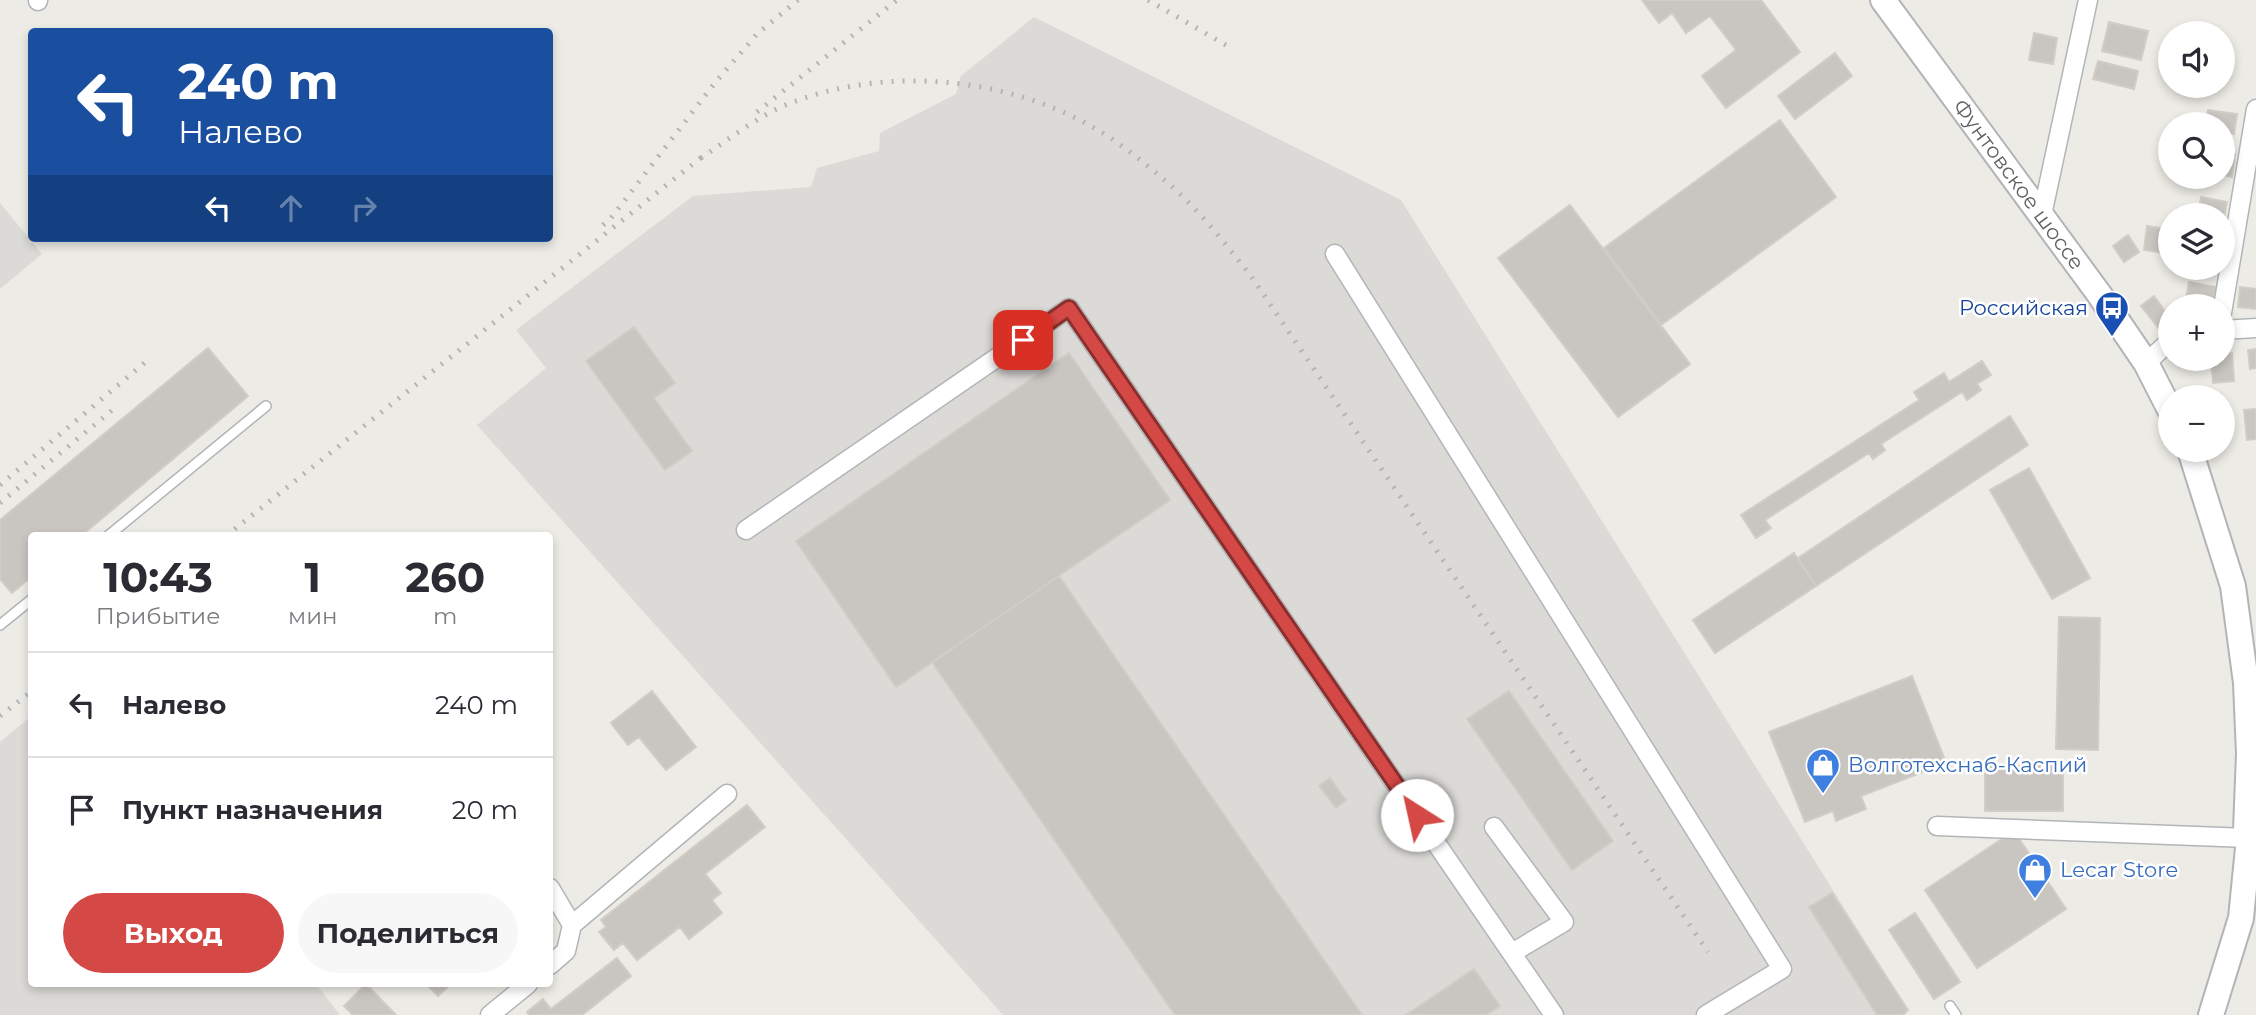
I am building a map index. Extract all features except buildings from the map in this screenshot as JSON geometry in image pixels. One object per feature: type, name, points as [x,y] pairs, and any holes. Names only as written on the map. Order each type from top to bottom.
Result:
[{"type":"street","name":"Фунтовское шоссе","points":[[1884,0],[2042,215],[2146,363],[2158,386]]},
{"type":"street","points":[[2042,215],[2088,0]]},
{"type":"street","points":[[2225,294],[2256,109]]},
{"type":"street","points":[[1335,254],[1782,969],[1706,1015]]},
{"type":"street","points":[[746,530],[1069,308],[1554,1015]]},
{"type":"street","points":[[2235,329],[2256,328]]},
{"type":"street","points":[[2146,363],[2158,352]]},
{"type":"street","points":[[2194,462],[2233,586],[2246,683],[2249,754],[2246,830],[2251,843],[2241,918],[2211,1015]]},
{"type":"street","points":[[553,962],[566,951],[572,925],[727,794]]},
{"type":"street","points":[[1937,826],[2251,843]]},
{"type":"street","points":[[1494,827],[1564,922],[1512,953]]},
{"type":"street","points":[[553,893],[572,925]]},
{"type":"street","points":[[490,1015],[524,987]]},
{"type":"lane","points":[[113,532],[266,406]]},
{"type":"lane","points":[[0,625],[28,602]]},
{"type":"lane","points":[[1950,1006],[1956,1015]]},
{"type":"shaded area","points":[[1034,17],[1401,200],[1908,1010],[1901,1015],[1003,1015],[477,425],[546,368],[516,330],[693,196],[811,187],[817,168],[879,151],[880,133],[956,94],[961,76]]},
{"type":"shaded area","points":[[0,203],[28,237],[28,242],[32,242],[42,254],[0,289]]},
{"type":"shaded area","points":[[28,719],[28,987],[318,987],[340,1015],[0,1015],[0,742]]},
{"type":"railway","points":[[603,225],[757,34],[798,0]]},
{"type":"railway","points":[[757,112],[897,0]]},
{"type":"railway","points":[[1148,0],[1231,48]]},
{"type":"railway","points":[[701,158],[758,119],[796,101],[831,90],[906,81],[945,82],[1020,96],[1089,125],[1141,161],[1192,206],[1251,276],[1708,952]]},
{"type":"railway","points":[[231,532],[708,152]]},
{"type":"railway","points":[[0,485],[149,359]]},
{"type":"railway","points":[[0,503],[116,407]]},
{"type":"railway","points":[[0,716],[28,694]]},
{"type":"place","name":"Российская","points":[[2112,338]]},
{"type":"place","name":"Волготехснаб-Каспий","points":[[1823,795]]},
{"type":"place","name":"Lecar Store","points":[[2035,900]]},
{"type":"route","points":[[1023,340],[1069,308],[1417,815]]}]
